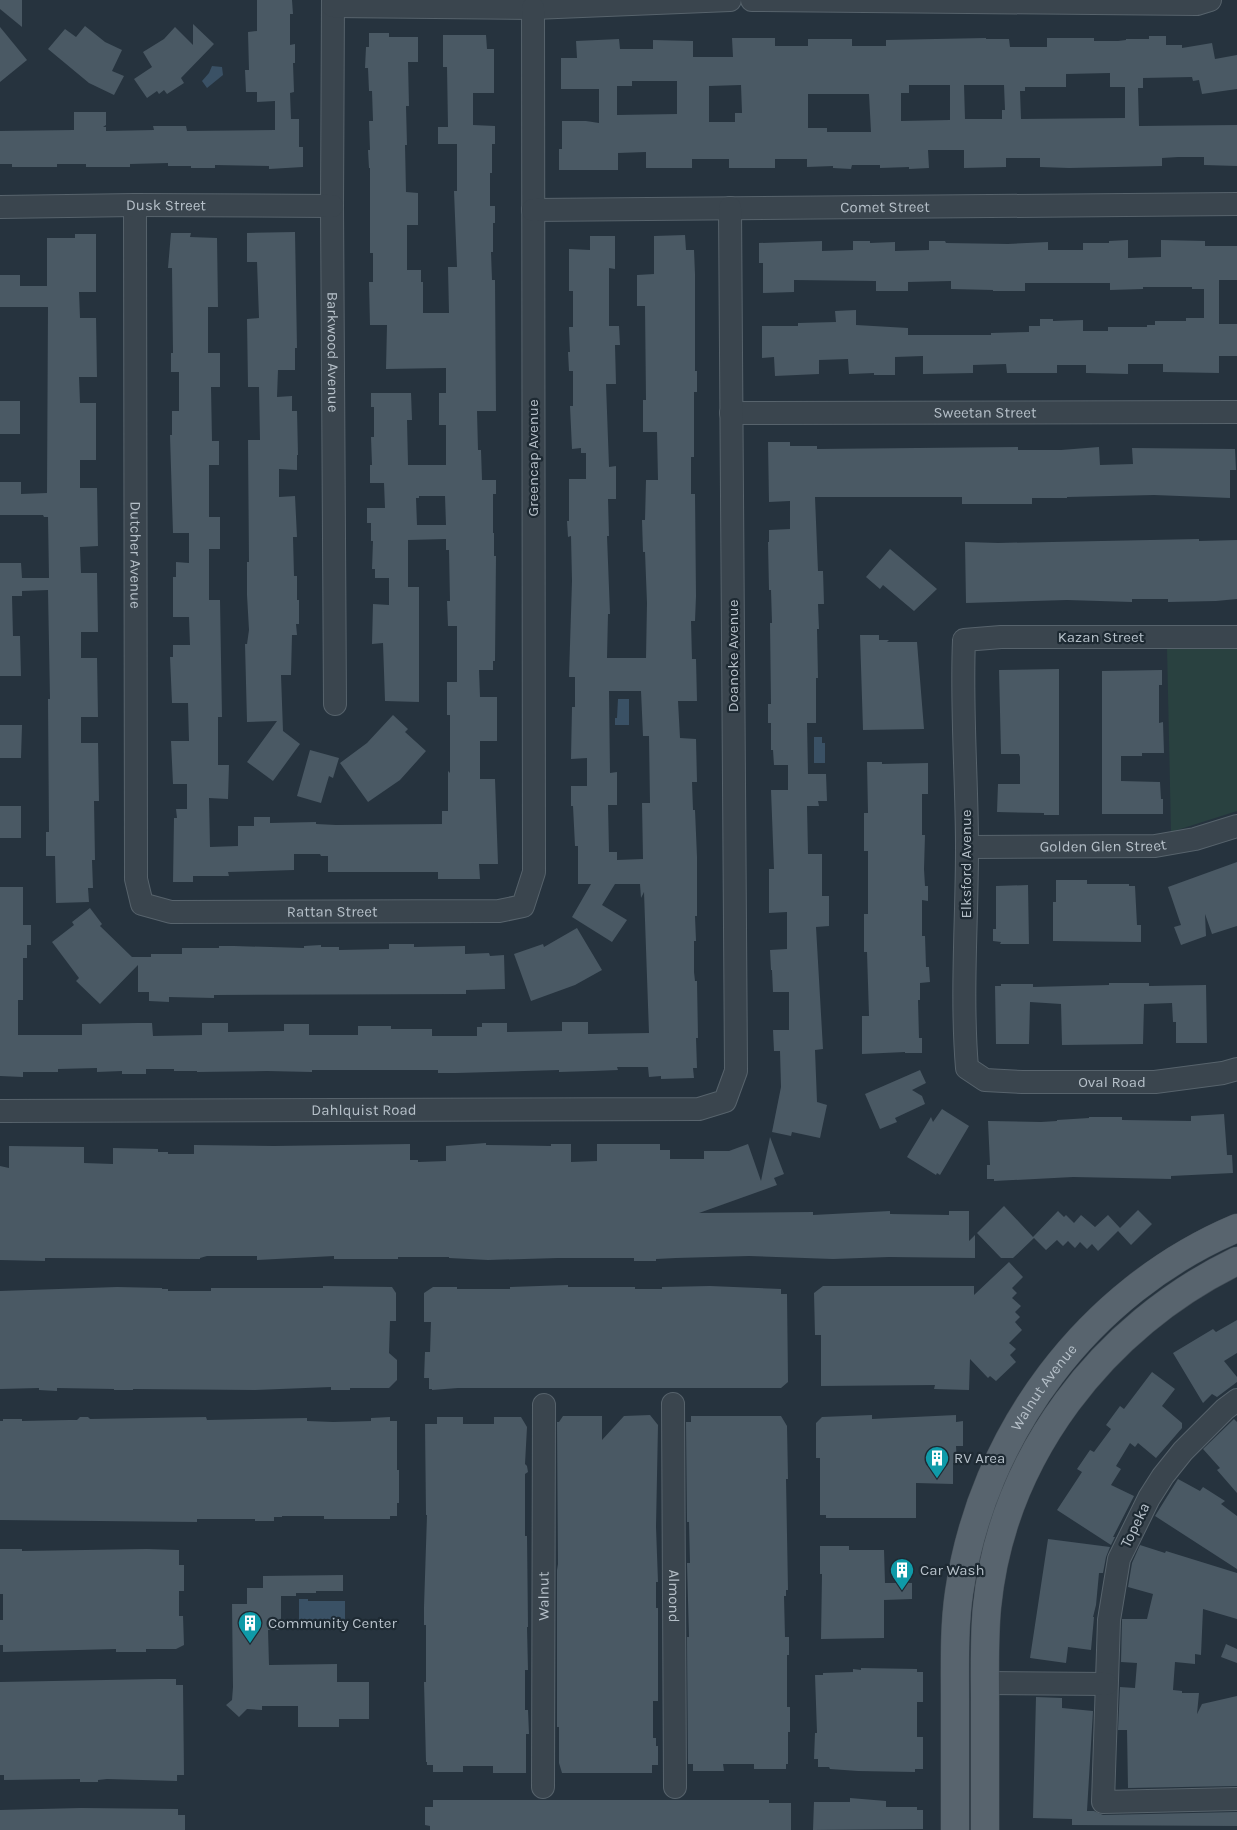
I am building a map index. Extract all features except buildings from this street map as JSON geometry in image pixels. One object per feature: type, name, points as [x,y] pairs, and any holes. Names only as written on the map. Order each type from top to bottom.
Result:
[{"type":"main road","name":"Walnut Avenue","points":[[955,1830],[955,1664],[958,1601],[970,1541],[983,1498],[999,1459],[1021,1417],[1047,1379],[1073,1346],[1102,1316],[1141,1283],[1168,1265],[1199,1246],[1237,1228]]},
{"type":"main road","name":"Walnut Avenue","points":[[985,1830],[987,1606],[998,1549],[1016,1494],[1050,1427],[1088,1375],[1136,1326],[1180,1292],[1213,1272],[1237,1261]]},
{"type":"street","points":[[333,3],[532,8],[730,0]]},
{"type":"street","points":[[752,0],[1197,4],[1210,0]]},
{"type":"street","name":"Barkwood Avenue","points":[[333,3],[332,206],[335,704]]},
{"type":"street","name":"Greencap Avenue","points":[[523,906],[534,872],[532,8]]},
{"type":"street","name":"Comet Street","points":[[533,210],[1237,204]]},
{"type":"street","name":"Dusk Street","points":[[0,207],[135,205],[332,206]]},
{"type":"street","name":"Dutcher Avenue","points":[[135,205],[136,879],[142,904]]},
{"type":"street","name":"Doanoke Avenue","points":[[725,1101],[736,1071],[730,208]]},
{"type":"street","name":"Sweetan Street","points":[[731,413],[1237,412]]},
{"type":"street","name":"Kazan Street","points":[[964,640],[1001,638],[1237,637]]},
{"type":"street","name":"Elksford Avenue","points":[[964,640],[963,680],[967,847],[964,1030],[967,1068],[985,1080]]},
{"type":"street","name":"Golden Glen Street","points":[[967,847],[1155,846],[1195,839],[1237,826]]},
{"type":"street","name":"Rattan Street","points":[[142,904],[171,912],[499,911],[523,906]]},
{"type":"street","name":"Oval Road","points":[[985,1080],[1022,1082],[1155,1082],[1223,1074],[1237,1070]]},
{"type":"street","name":"Dahlquist Road","points":[[0,1111],[698,1109],[725,1101]]},
{"type":"street","name":"Topeka","points":[[1237,1400],[1225,1409],[1183,1451],[1163,1476],[1149,1498],[1119,1559],[1109,1620],[1103,1802],[1237,1799]]},
{"type":"street","name":"Almond","points":[[673,1404],[675,1787]]},
{"type":"street","name":"Walnut","points":[[544,1405],[544,1787]]},
{"type":"street","points":[[985,1683],[1106,1684]]},
{"type":"green space","points":[[1167,647],[1237,648],[1237,811],[1171,832]]},
{"type":"water","points":[[212,66],[222,67],[223,75],[207,88],[202,81]]},
{"type":"water","points":[[618,699],[629,699],[629,725],[615,725]]},
{"type":"water","points":[[814,737],[822,737],[822,743],[825,743],[825,763],[814,763]]},
{"type":"water","points":[[299,1599],[308,1599],[308,1601],[345,1601],[345,1621],[309,1621],[309,1623],[299,1623]]},
{"type":"place","name":"RV Area","points":[[937,1479]]},
{"type":"place","name":"Car Wash","points":[[902,1591]]},
{"type":"place","name":"Community Center","points":[[250,1644]]}]
